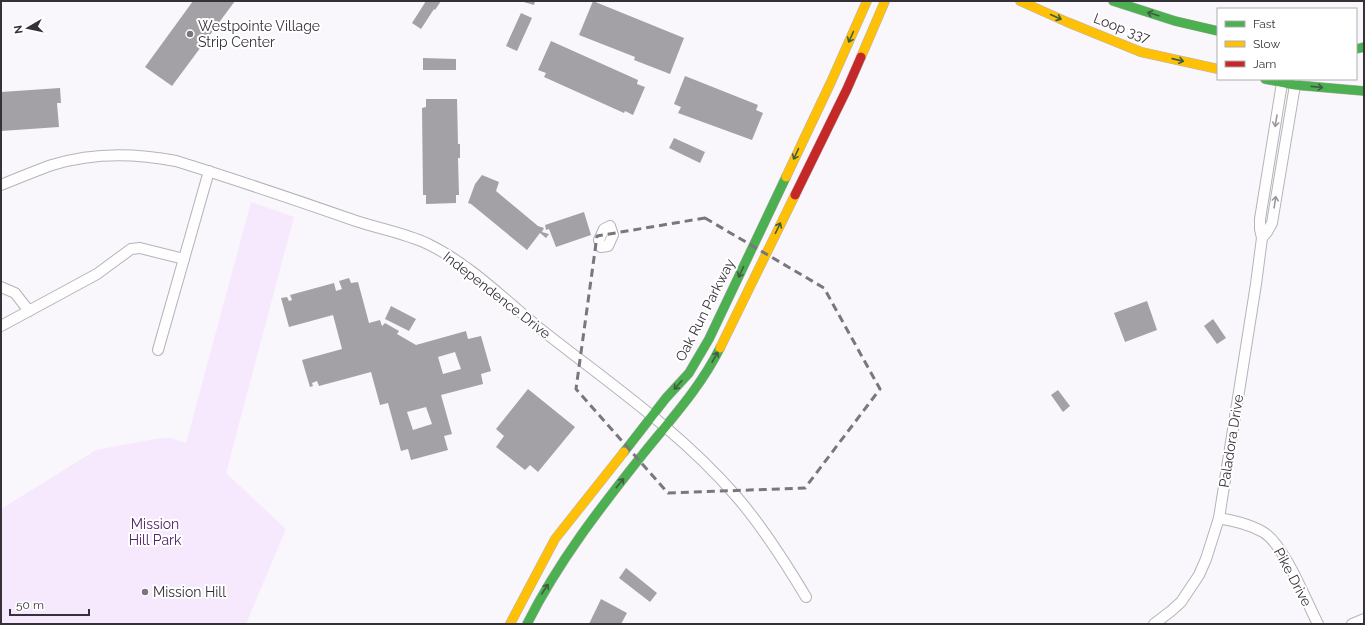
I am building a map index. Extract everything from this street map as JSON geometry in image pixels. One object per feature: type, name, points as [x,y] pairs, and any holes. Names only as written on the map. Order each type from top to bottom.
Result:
[{"type":"street","name":"Oak Run Parkway","points":[[510,624],[555,539],[652,416],[689,373],[708,339],[831,82],[867,1]]},
{"type":"street","name":"Oak Run Parkway","points":[[527,624],[539,600],[576,540],[619,484],[684,405],[716,356],[847,90],[885,1]]},
{"type":"street","name":"Loop 337","points":[[1020,1],[1141,52],[1217,69]]},
{"type":"street","points":[[1114,1],[1175,21],[1217,31]]},
{"type":"street","points":[[1271,80],[1295,85],[1364,91]]},
{"type":"street","name":"Paladora Drive","points":[[1159,623],[1181,602],[1199,575],[1206,559],[1219,518],[1262,238],[1260,219],[1282,82]]},
{"type":"street","name":"Paladora Drive","points":[[1262,238],[1272,223],[1295,85]]},
{"type":"street","name":"Independence Drive","points":[[1,184],[52,165],[85,157],[125,154],[159,158],[176,161],[209,171],[359,222],[416,239],[438,249],[450,256],[480,279],[561,345],[666,427],[716,475],[752,515],[806,597]]},
{"type":"street","points":[[158,350],[209,171]]},
{"type":"street","points":[[1,326],[97,274],[131,249],[140,248],[184,259]]},
{"type":"street","points":[[1,287],[15,293],[29,311]]},
{"type":"street","name":"Pike Drive","points":[[1219,518],[1249,525],[1264,532],[1277,545],[1318,624]]},
{"type":"street","points":[[1352,624],[1364,619]]},
{"type":"highlighted area","points":[[705,218],[824,288],[880,389],[805,488],[668,493],[576,389],[597,236]]},
{"type":"green space","name":"Mission Hill Park","points":[[251,202],[294,217],[226,473],[286,529],[246,624],[1,624],[1,509],[96,450],[160,438],[170,438],[186,443]]},
{"type":"building","name":"Westpointe Village Strip Center","points":[[193,1],[235,1],[172,86],[145,67]]},
{"type":"building","points":[[426,1],[441,1],[421,29],[412,23]]},
{"type":"building","points":[[520,1],[535,1],[534,5]]},
{"type":"building","points":[[593,1],[684,38],[670,74],[634,60],[635,57],[579,35]]},
{"type":"building","points":[[521,13],[532,18],[517,51],[506,46]]},
{"type":"building","points":[[551,41],[638,80],[637,84],[645,87],[633,115],[625,111],[624,113],[544,77],[546,73],[538,70]]},
{"type":"building","points":[[423,58],[456,59],[456,70],[423,70]]},
{"type":"building","points":[[685,76],[758,105],[756,110],[763,113],[752,140],[678,113],[681,107],[674,104]]},
{"type":"building","points":[[60,88],[61,103],[57,103],[59,127],[1,131],[1,92]]},
{"type":"building","points":[[426,99],[457,99],[458,144],[460,144],[460,158],[458,158],[459,195],[456,195],[456,203],[426,204],[426,195],[423,195],[422,108],[426,107]]},
{"type":"building","points":[[674,138],[705,152],[700,163],[669,148]]},
{"type":"building","points":[[482,175],[499,182],[496,191],[538,226],[544,228],[542,232],[549,234],[546,238],[540,233],[527,250],[468,203],[475,184]]},
{"type":"building","points":[[584,212],[591,235],[556,247],[549,229],[546,230],[545,225]]},
{"type":"building","points":[[349,278],[351,283],[358,282],[369,323],[380,320],[382,326],[385,323],[399,331],[397,334],[416,345],[466,331],[468,339],[481,336],[491,371],[481,374],[483,384],[441,395],[452,434],[444,436],[448,450],[411,460],[408,449],[401,451],[388,403],[380,405],[371,372],[319,386],[317,381],[312,383],[313,386],[310,387],[302,360],[342,349],[333,315],[289,327],[281,298],[287,297],[289,301],[292,300],[290,295],[334,283],[336,291],[342,289],[339,281]],"holes":[[[455,352],[461,369],[443,374],[438,357]],[[426,407],[432,424],[413,430],[407,412]]]},
{"type":"building","points":[[1147,301],[1157,330],[1125,342],[1114,313]]},
{"type":"building","points":[[391,306],[416,319],[409,331],[385,319]]},
{"type":"building","points":[[1213,319],[1226,338],[1217,344],[1204,326]]},
{"type":"building","points":[[528,389],[575,427],[538,472],[530,465],[525,470],[496,447],[504,436],[496,429]]},
{"type":"building","points":[[1058,390],[1070,406],[1063,412],[1051,395]]},
{"type":"building","points":[[626,568],[657,593],[650,602],[619,578]]},
{"type":"building","points":[[601,599],[627,613],[621,624],[589,624]]},
{"type":"traffic: fast","points":[[1113,1],[1175,21],[1217,31]]},
{"type":"traffic: fast","points":[[1357,49],[1364,47]]},
{"type":"traffic: fast","points":[[1270,80],[1295,85],[1364,91]]},
{"type":"traffic: fast","points":[[624,452],[666,398],[689,373],[709,339],[786,177]]},
{"type":"traffic: fast","points":[[527,624],[552,579],[580,536],[694,390],[720,348]]},
{"type":"traffic: slow","points":[[786,177],[867,1]]},
{"type":"traffic: slow","points":[[861,57],[885,1]]},
{"type":"traffic: slow","points":[[1020,1],[1141,52],[1217,69]]},
{"type":"traffic: slow","points":[[720,348],[795,195]]},
{"type":"traffic: slow","points":[[510,624],[555,539],[624,452]]},
{"type":"traffic: jam","points":[[795,195],[861,57]]},
{"type":"place","name":"Westpointe Village Strip Center","points":[[190,34]]},
{"type":"place","name":"Mission Hill","points":[[145,592]]}]
